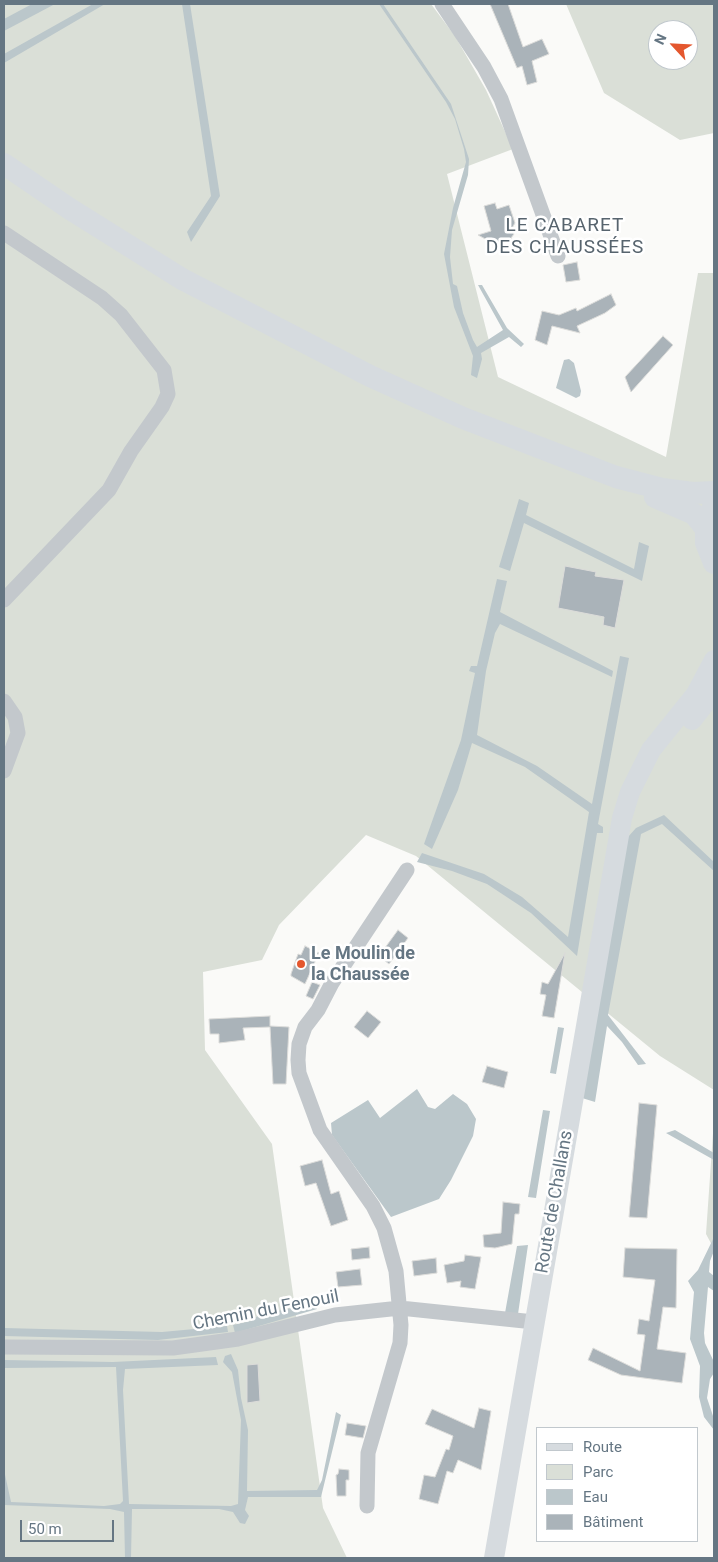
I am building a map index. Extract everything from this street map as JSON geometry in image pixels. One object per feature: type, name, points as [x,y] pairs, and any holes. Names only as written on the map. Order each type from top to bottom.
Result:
[{"type":"main road","points":[[4,164],[150,260],[259,320],[370,376],[455,414],[616,477],[683,508],[694,514],[706,529]]},
{"type":"main road","points":[[616,477],[662,489],[693,493],[714,492]]},
{"type":"main road","points":[[714,504],[706,529],[706,543],[714,563]]},
{"type":"main road","name":"Route de Challans","points":[[494,1558],[617,845],[630,792],[644,763],[651,750],[696,694],[714,660]]},
{"type":"main road","name":"Route de Challans","points":[[617,845],[642,787],[673,742],[714,692]]},
{"type":"street","points":[[442,4],[484,67],[501,99],[558,256]]},
{"type":"street","points":[[4,233],[102,298],[130,324],[164,370],[168,394],[162,407],[131,451],[109,490],[4,600]]},
{"type":"street","points":[[4,701],[15,718],[18,732],[4,771]]},
{"type":"street","points":[[367,1506],[368,1453],[398,1350],[401,1325],[396,1271],[384,1228],[373,1206],[320,1130],[299,1073],[298,1060],[305,1027],[318,1010],[332,983],[407,870]]},
{"type":"street","name":"Chemin du Fenouil","points":[[4,1347],[173,1348],[238,1339],[335,1315],[400,1308],[534,1322]]},
{"type":"green space","points":[[4,4],[431,4],[455,36],[486,90],[513,149],[447,174],[498,377],[666,457],[698,273],[714,273],[714,1090],[660,1056],[416,856],[366,835],[279,925],[262,960],[203,972],[205,1050],[272,1144],[323,1508],[347,1558],[4,1558]]},
{"type":"green space","points":[[566,4],[714,4],[714,133],[680,140],[604,93]]},
{"type":"green space","points":[[714,1119],[714,1249],[706,1234]]},
{"type":"water","points":[[32,4],[55,4],[4,31],[4,19]]},
{"type":"water","points":[[93,4],[105,4],[4,63],[4,54]]},
{"type":"water","points":[[182,4],[190,4],[220,196],[191,242],[187,232],[211,196]]},
{"type":"water","points":[[379,4],[383,4],[451,104],[469,159],[468,175],[452,230],[450,257],[453,284],[457,286],[463,313],[473,340],[477,347],[503,330],[478,285],[482,285],[507,328],[524,344],[521,347],[509,337],[481,353],[482,359],[477,378],[471,375],[473,356],[454,307],[444,254],[453,208],[466,162],[464,149],[455,119],[446,102]]},
{"type":"water","points":[[569,359],[574,363],[581,391],[580,396],[576,398],[556,388],[564,360]]},
{"type":"water","points":[[519,499],[529,503],[526,515],[634,569],[639,542],[649,546],[642,581],[524,523],[510,571],[499,567]]},
{"type":"water","points":[[497,579],[507,581],[500,612],[613,671],[612,677],[500,624],[495,633],[486,671],[477,735],[537,766],[592,804],[620,656],[629,658],[598,824],[603,827],[603,833],[597,833],[577,956],[531,913],[487,884],[452,871],[417,862],[422,853],[484,874],[522,897],[568,937],[589,812],[525,767],[472,743],[458,790],[432,849],[424,844],[461,740],[475,673],[469,671],[471,666],[477,666]]},
{"type":"water","points":[[664,815],[714,862],[714,871],[662,824],[641,834],[608,1015],[646,1064],[638,1065],[622,1042],[607,1026],[595,1102],[582,1098],[628,837],[636,828]]},
{"type":"water","points":[[558,1027],[564,1028],[556,1074],[550,1073]]},
{"type":"water","points":[[417,1089],[428,1107],[435,1109],[453,1094],[467,1104],[476,1119],[473,1136],[451,1180],[439,1199],[391,1217],[332,1135],[331,1123],[368,1100],[380,1118]]},
{"type":"water","points":[[543,1110],[550,1111],[536,1198],[528,1197]]},
{"type":"water","points":[[675,1130],[714,1153],[714,1160],[666,1133]]},
{"type":"water","points":[[714,1237],[714,1251],[710,1261],[709,1272],[714,1276],[714,1291],[708,1287],[704,1333],[705,1343],[714,1362],[714,1373],[710,1379],[707,1398],[714,1419],[714,1430],[704,1417],[699,1397],[700,1366],[690,1339],[694,1292],[688,1281],[698,1270]]},
{"type":"water","points":[[528,1245],[518,1314],[505,1313],[517,1246]]},
{"type":"water","points":[[315,1303],[317,1309],[235,1333],[233,1325],[251,1321],[259,1315]]},
{"type":"water","points":[[227,1326],[228,1332],[158,1340],[4,1336],[4,1328],[162,1332]]},
{"type":"water","points":[[231,1354],[238,1370],[241,1398],[248,1430],[247,1491],[317,1490],[322,1480],[336,1412],[341,1415],[321,1497],[248,1497],[245,1510],[249,1516],[245,1524],[240,1523],[233,1512],[219,1509],[132,1509],[131,1558],[125,1558],[124,1512],[110,1509],[4,1505],[4,1470],[11,1502],[104,1506],[120,1504],[123,1501],[116,1367],[4,1368],[4,1360],[113,1362],[216,1357],[218,1365],[125,1369],[123,1390],[129,1504],[231,1506],[238,1504],[241,1420],[232,1372],[223,1362],[225,1356]]},
{"type":"building","points":[[490,4],[508,4],[523,47],[542,39],[549,54],[532,61],[537,82],[527,85],[522,66],[517,68]]},
{"type":"building","points":[[495,203],[497,209],[509,205],[515,223],[512,228],[514,234],[511,238],[513,243],[500,247],[478,235],[491,231],[484,206]]},
{"type":"building","points":[[577,262],[580,280],[566,282],[563,265]]},
{"type":"building","points":[[611,294],[616,305],[605,313],[577,326],[580,333],[552,326],[547,345],[535,340],[542,311],[559,315],[576,308],[577,311]]},
{"type":"building","points":[[663,336],[673,345],[631,392],[625,377]]},
{"type":"building","points":[[565,566],[596,572],[595,576],[624,580],[615,628],[603,625],[604,617],[558,608]]},
{"type":"building","points":[[398,930],[408,938],[389,964],[379,956]]},
{"type":"building","name":"Le Moulin de la Chaussée","points":[[305,946],[319,953],[305,984],[291,976],[291,974],[298,954],[301,955]]},
{"type":"building","points":[[565,953],[554,1018],[542,1016],[546,995],[540,994],[542,982],[548,984]]},
{"type":"building","points":[[312,982],[320,985],[313,999],[306,996]]},
{"type":"building","points":[[367,1011],[381,1022],[368,1038],[354,1027]]},
{"type":"building","points":[[270,1016],[270,1026],[289,1027],[286,1084],[273,1084],[270,1027],[243,1028],[245,1040],[219,1043],[219,1034],[210,1034],[209,1019]]},
{"type":"building","points":[[487,1066],[508,1072],[504,1088],[482,1082]]},
{"type":"building","points":[[639,1103],[657,1105],[647,1218],[629,1217]]},
{"type":"building","points":[[322,1160],[331,1194],[339,1191],[348,1220],[331,1226],[316,1183],[305,1186],[300,1166]]},
{"type":"building","points":[[503,1202],[520,1204],[519,1214],[515,1214],[512,1244],[495,1248],[484,1247],[483,1235],[501,1233]]},
{"type":"building","points":[[369,1247],[370,1258],[352,1260],[351,1249]]},
{"type":"building","points":[[625,1248],[677,1249],[676,1308],[663,1307],[657,1349],[686,1353],[682,1383],[621,1375],[588,1360],[593,1348],[640,1371],[645,1335],[637,1334],[639,1319],[649,1321],[655,1280],[623,1277]]},
{"type":"building","points":[[465,1255],[481,1257],[475,1289],[460,1287],[461,1281],[447,1283],[444,1265],[464,1261]]},
{"type":"building","points":[[436,1258],[437,1273],[414,1276],[412,1261]]},
{"type":"building","points":[[360,1269],[362,1285],[338,1287],[336,1272]]},
{"type":"building","points":[[258,1364],[260,1401],[247,1403],[247,1365]]},
{"type":"building","points":[[479,1408],[491,1411],[481,1470],[458,1460],[453,1473],[447,1471],[438,1504],[419,1499],[424,1475],[435,1477],[446,1449],[449,1450],[453,1436],[425,1424],[432,1409],[474,1428]]},
{"type":"building","points":[[347,1423],[366,1426],[363,1438],[345,1435]]},
{"type":"building","points":[[339,1469],[349,1470],[349,1480],[346,1480],[346,1496],[337,1496],[336,1475]]},
{"type":"place","name":"Le Moulin de la Chaussée","points":[[301,964]]},
{"type":"district","name":"LE CABARET DES CHAUSSÉES","points":[[565,237]]}]
